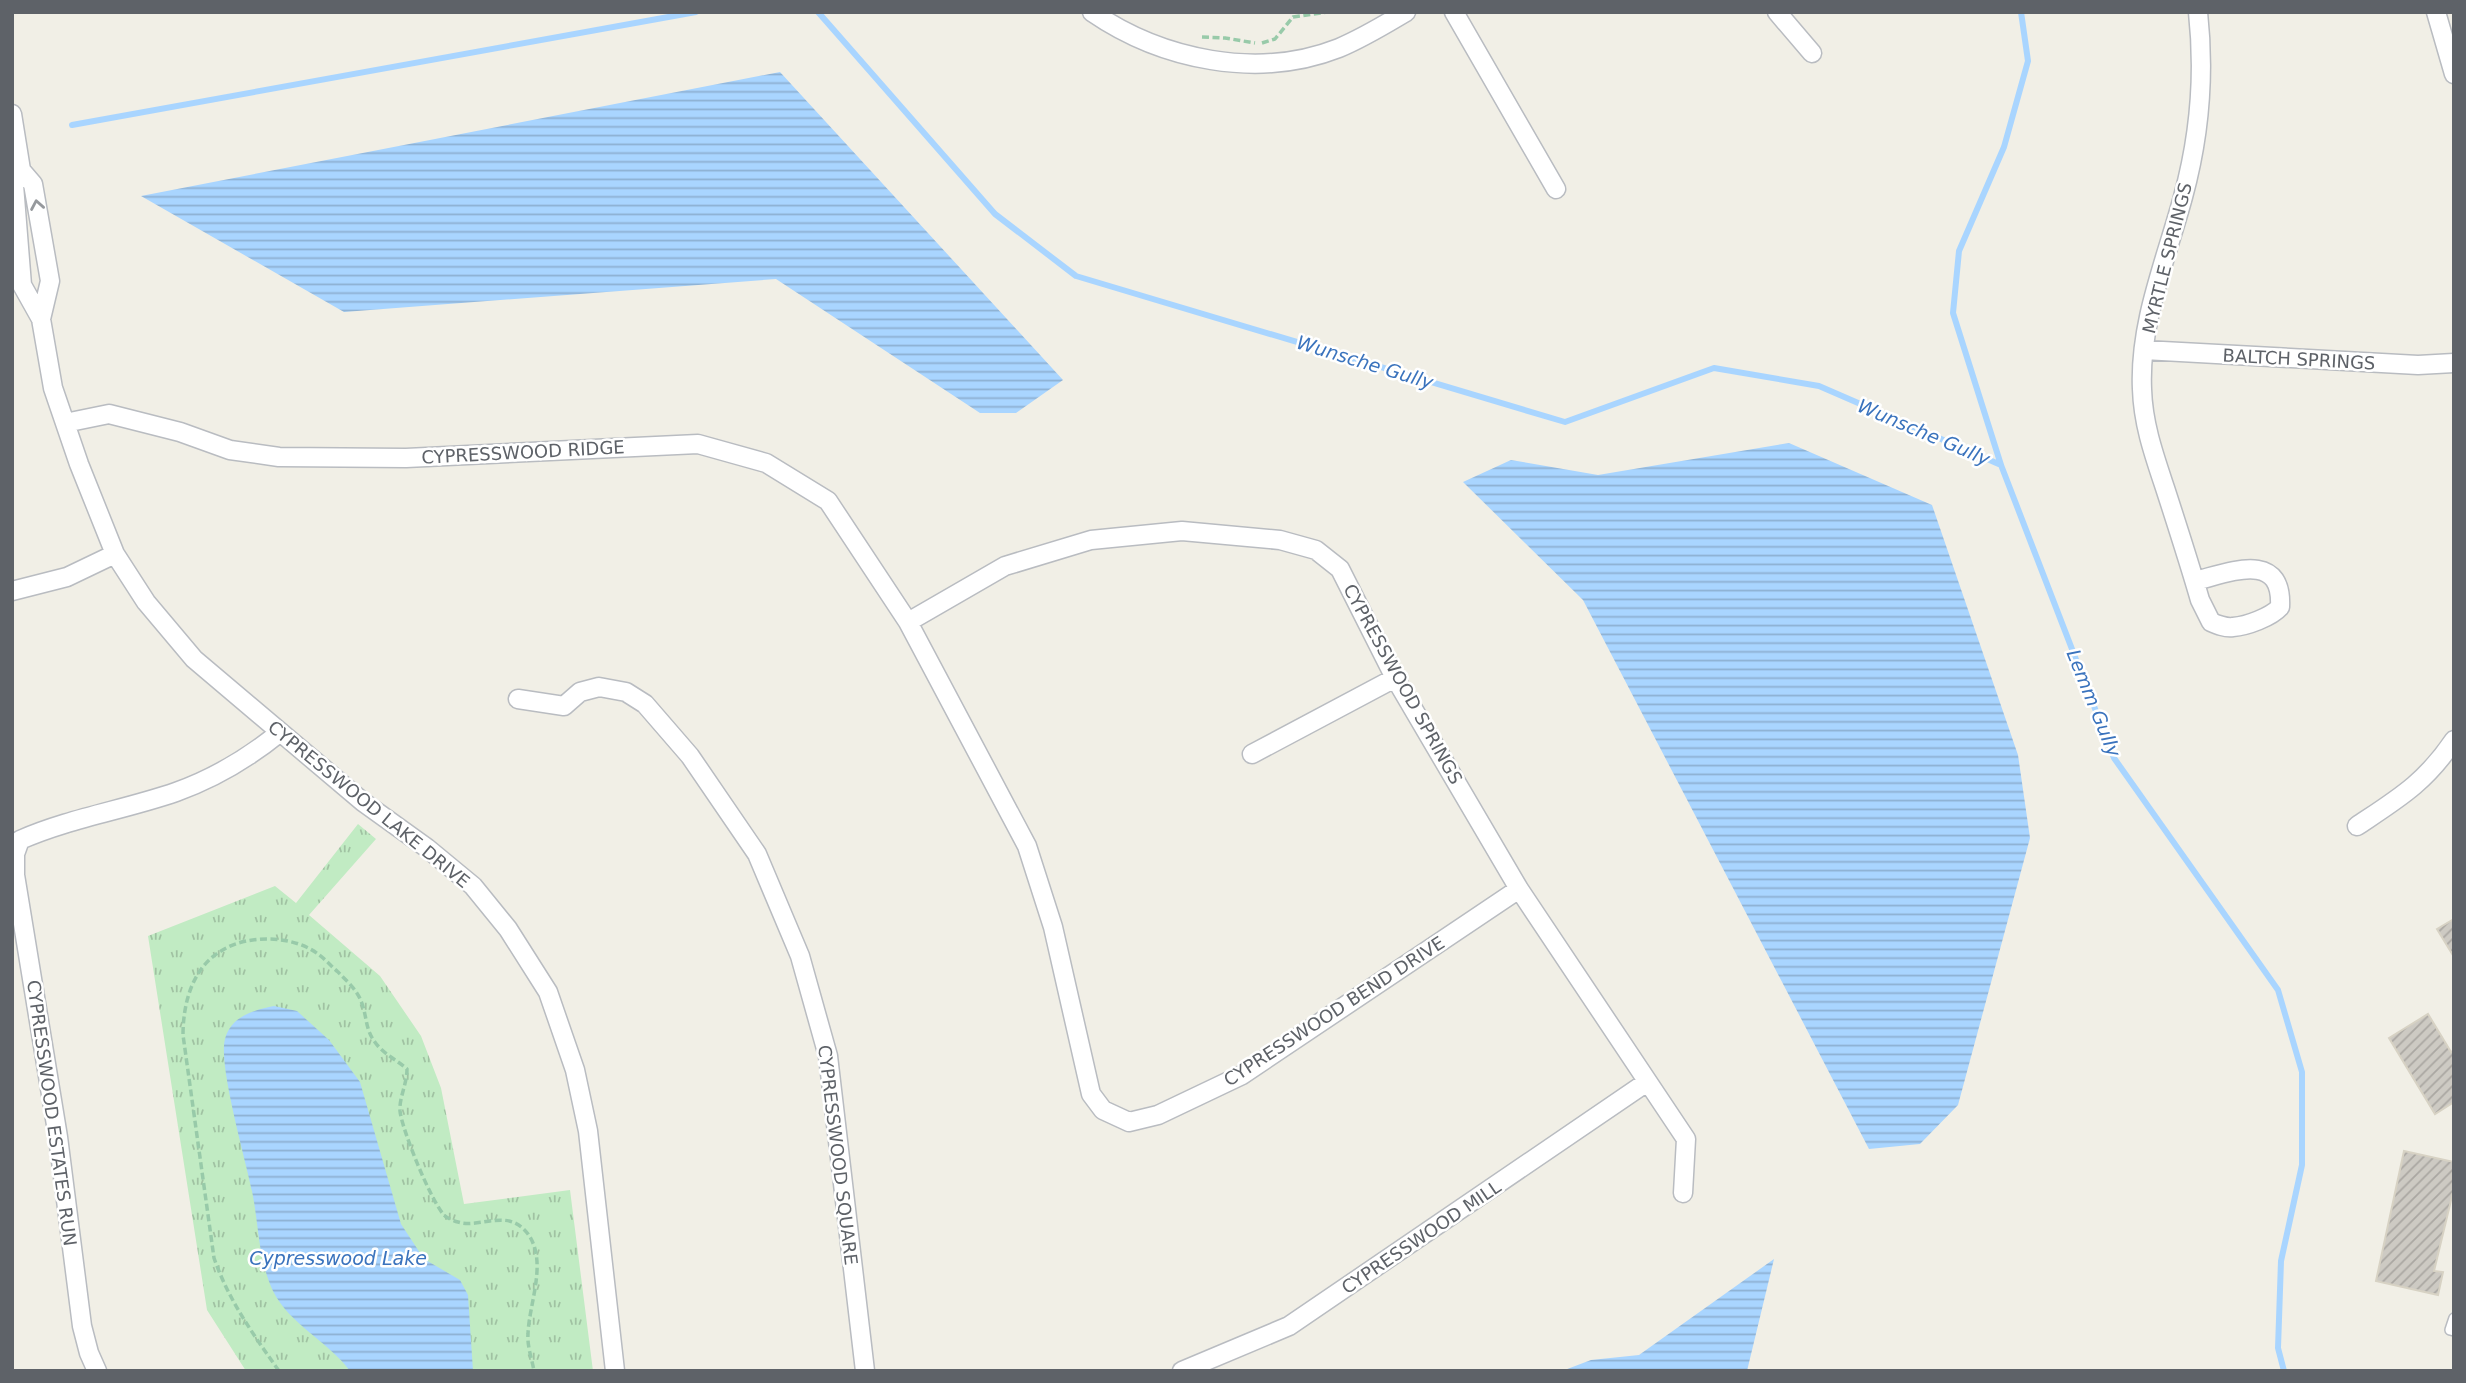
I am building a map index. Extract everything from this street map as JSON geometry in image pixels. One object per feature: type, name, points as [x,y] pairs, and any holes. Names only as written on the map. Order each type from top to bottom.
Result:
[{"type":"street","points":[[1092,12],[1114,27],[1182,55],[1212,60],[1268,63],[1303,58],[1337,48],[1373,32],[1406,12]]},
{"type":"street","points":[[1454,12],[1556,189]]},
{"type":"street","points":[[1777,12],[1812,53]]},
{"type":"street","name":"MYRTLE SPRINGS","points":[[2195,581],[2256,568],[2274,578],[2278,586],[2280,607],[2274,614],[2234,627],[2211,622],[2200,600],[2147,431],[2142,389],[2144,350],[2151,309],[2183,197],[2198,131],[2202,79],[2198,12]]},
{"type":"street","points":[[2436,12],[2454,74]]},
{"type":"street","name":"CYPRESSWOOD LAKE DRIVE","points":[[12,114],[15,143],[22,170],[33,184],[50,281],[41,319]]},
{"type":"street","name":"CYPRESSWOOD LAKE DRIVE","points":[[22,170],[14,185],[22,285],[41,319],[53,388],[79,464],[116,554],[146,602],[194,659],[278,733],[473,886],[508,929],[548,992],[575,1070],[588,1131],[615,1371]]},
{"type":"street","points":[[21,248],[44,245]]},
{"type":"street","name":"BALTCH SPRINGS","points":[[2144,350],[2418,365],[2454,363]]},
{"type":"street","name":"CYPRESSWOOD RIDGE","points":[[65,423],[109,414],[180,432],[230,450],[279,457],[406,458],[698,444],[766,463],[828,501],[908,622],[1027,846],[1053,927],[1091,1094],[1103,1110]]},
{"type":"street","name":"CYPRESSWOOD SPRINGS","points":[[908,622],[1005,566],[1091,540],[1182,531],[1280,540],[1316,550],[1339,569],[1395,678],[1519,889],[1686,1139],[1683,1194]]},
{"type":"street","points":[[12,591],[67,578],[116,554]]},
{"type":"street","points":[[1252,754],[1395,678]]},
{"type":"street","name":"CYPRESSWOOD SQUARE","points":[[518,699],[564,706],[580,692],[599,688],[626,692],[645,704],[690,756],[757,854],[800,956],[828,1056],[865,1371]]},
{"type":"street","name":"CYPRESSWOOD ESTATES RUN","points":[[97,1371],[82,1326],[58,1136],[15,875],[15,854],[20,840],[49,828],[175,792],[213,775],[249,757],[278,733]]},
{"type":"street","points":[[2357,826],[2428,775],[2454,740]]},
{"type":"street","name":"CYPRESSWOOD BEND DRIVE","points":[[1103,1110],[1129,1122],[1158,1115],[1242,1075],[1519,889]]},
{"type":"street","name":"CYPRESSWOOD MILL","points":[[1182,1371],[1289,1326],[1647,1082]]},
{"type":"lane","points":[[2454,1318],[2450,1330],[2454,1331]]},
{"type":"path","points":[[1202,37],[1261,44],[1275,39],[1293,17],[1327,12]]},
{"type":"path","points":[[279,1371],[239,1314],[223,1286],[214,1258],[183,1035],[183,1012],[187,997],[202,968],[229,945],[260,939],[292,942],[317,953],[348,982],[361,1001],[368,1032],[379,1047],[407,1069],[400,1107],[402,1121],[432,1196],[444,1216],[459,1223],[492,1220],[511,1222],[527,1234],[536,1253],[535,1285],[527,1339],[534,1371]]},
{"type":"green space","points":[[358,824],[376,839],[309,915],[380,976],[421,1036],[441,1088],[464,1204],[570,1190],[593,1371],[246,1371],[207,1310],[148,936],[275,886],[296,903]]},
{"type":"water","points":[[780,72],[1063,380],[1016,413],[980,413],[776,279],[344,312],[141,196]]},
{"type":"water","points":[[1789,443],[1932,505],[2018,755],[2030,838],[1958,1105],[1920,1144],[1869,1149],[1583,600],[1463,482],[1511,460],[1598,475]]},
{"type":"water","name":"Cypresswood Lake","points":[[274,1006],[297,1011],[329,1040],[360,1082],[401,1224],[424,1259],[460,1280],[468,1295],[473,1371],[350,1371],[289,1314],[273,1291],[262,1254],[252,1191],[225,1069],[224,1052],[225,1039],[232,1025],[244,1015]]},
{"type":"water","points":[[1774,1259],[1747,1371],[1562,1371],[1591,1360],[1639,1355]]},
{"type":"building","points":[[2454,919],[2454,957],[2437,929]]},
{"type":"building","points":[[2428,1014],[2451,1052],[2454,1050],[2454,1102],[2435,1114],[2389,1038]]},
{"type":"building","points":[[2404,1151],[2454,1162],[2454,1188],[2434,1271],[2443,1272],[2438,1295],[2376,1281]]},
{"type":"waterway","points":[[72,125],[696,12]]},
{"type":"waterway","name":"Wunsche Gully","points":[[818,12],[995,214],[1076,276],[1565,422],[1714,368],[1819,386],[2001,465]]},
{"type":"waterway","name":"Lemm Gully","points":[[2021,12],[2028,61],[2004,147],[1959,251],[1953,313],[2001,465],[2114,758],[2278,990],[2302,1072],[2302,1165],[2281,1261],[2278,1348],[2284,1371]]}]
